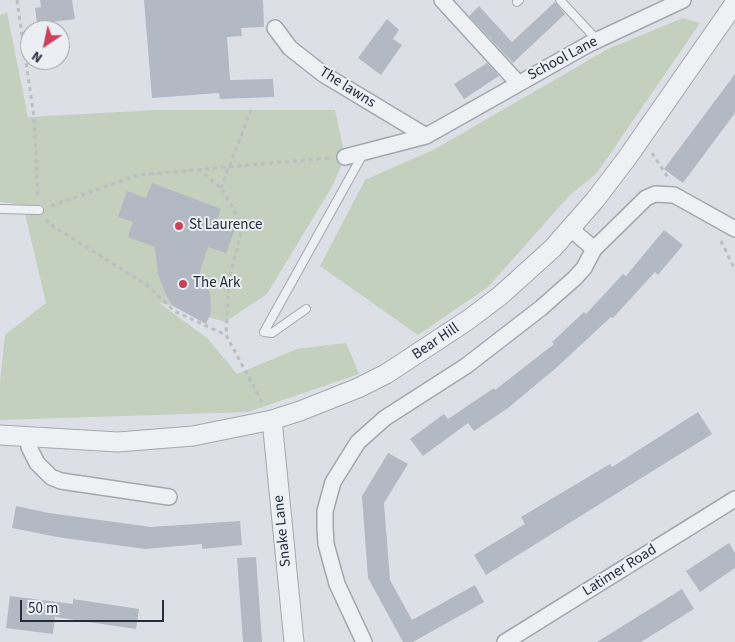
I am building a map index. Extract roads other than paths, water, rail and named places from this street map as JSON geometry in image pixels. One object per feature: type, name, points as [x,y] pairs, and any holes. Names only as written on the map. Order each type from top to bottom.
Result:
[{"type":"street","name":"School Lane","points":[[442,0],[518,83],[597,40],[682,0]]},
{"type":"street","name":"Bear Hill","points":[[0,435],[118,442],[193,436],[272,420],[358,388],[425,350],[501,295],[532,269],[571,229],[642,137],[735,3]]},
{"type":"street","name":"The lawns","points":[[276,28],[290,48],[323,74],[426,136]]},
{"type":"street","points":[[344,157],[426,136],[518,83]]},
{"type":"street","points":[[364,642],[337,584],[326,544],[325,512],[331,488],[340,468],[370,429],[466,366],[514,330],[575,278],[584,268],[594,249],[646,198],[664,194],[682,198],[735,229]]},
{"type":"street","points":[[571,229],[594,249]]},
{"type":"street","name":"Snake Lane","points":[[272,420],[294,642]]},
{"type":"street","points":[[28,438],[29,447],[37,463],[51,477],[61,481],[169,497]]},
{"type":"street","name":"Latimer Road","points":[[505,642],[735,499]]},
{"type":"lane","points":[[560,0],[597,40]]},
{"type":"lane","points":[[306,310],[272,334],[264,332],[364,152]]},
{"type":"lane","points":[[0,209],[24,212],[39,210]]},
{"type":"place","name":"St Laurence","points":[[179,226]]},
{"type":"place","name":"The Ark","points":[[183,284]]}]
